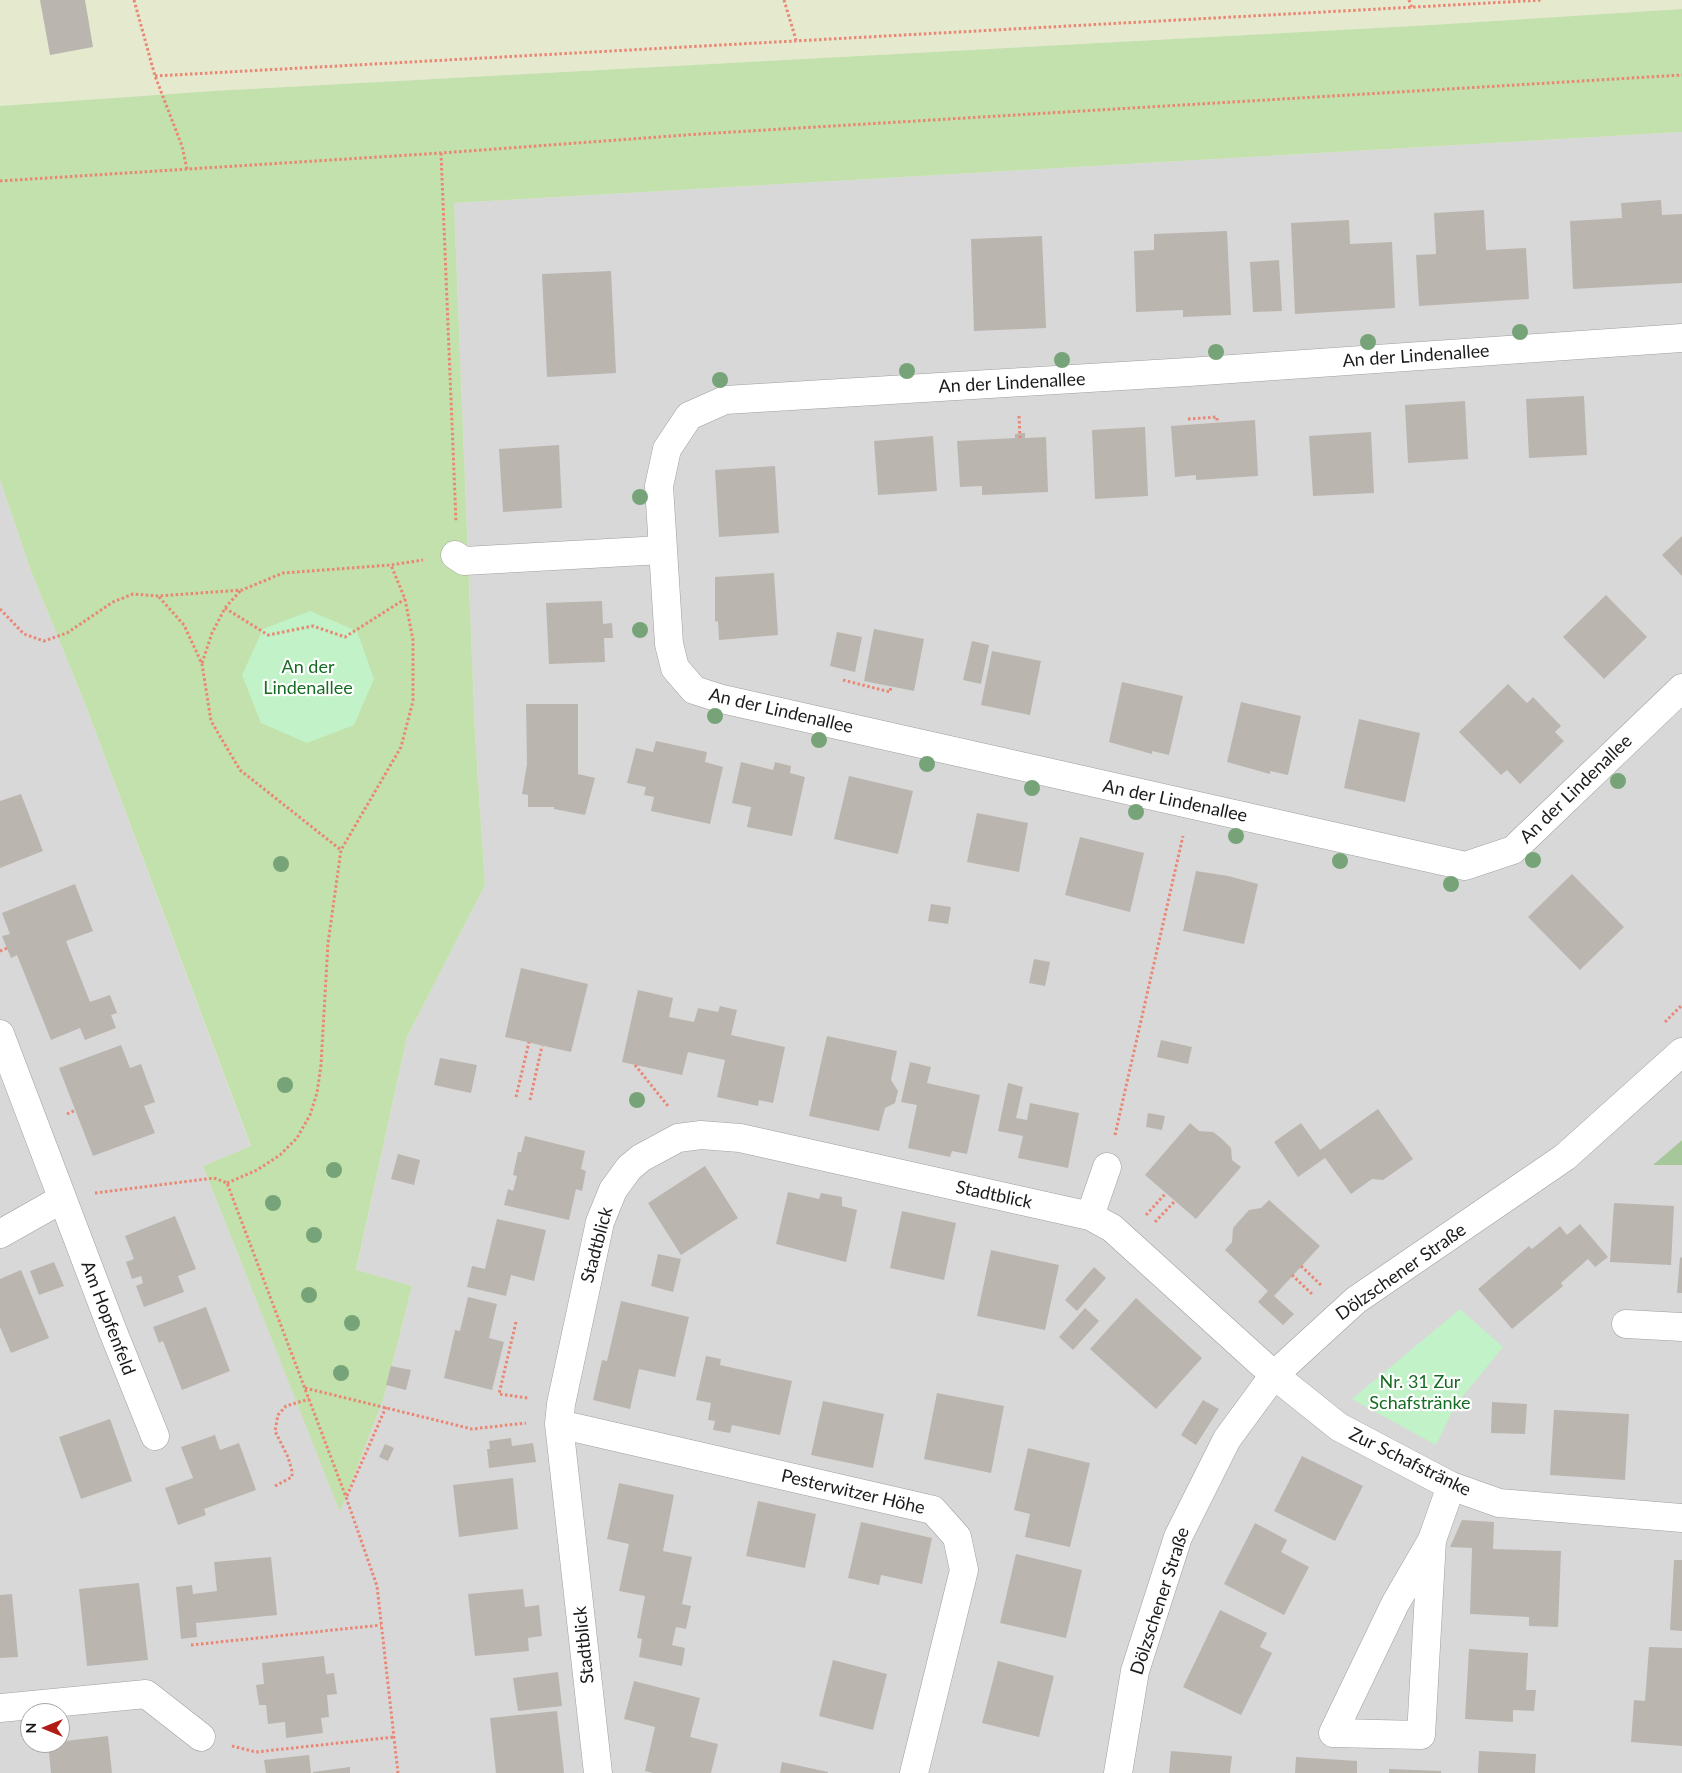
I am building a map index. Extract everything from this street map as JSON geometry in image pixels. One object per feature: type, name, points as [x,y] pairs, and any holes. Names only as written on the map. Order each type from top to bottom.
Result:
[{"type":"street","name":"An der Lindenallee","points":[[1682,338],[1188,372],[725,400],[689,416],[667,450],[659,486],[669,644],[676,668],[694,690],[722,699],[1466,866],[1514,850],[1682,688]]},
{"type":"street","points":[[455,555],[464,561],[662,550]]},
{"type":"street","name":"Am Hopfenfeld","points":[[0,1034],[62,1199],[155,1436]]},
{"type":"street","name":"Dölzschener Straße","points":[[1118,1773],[1135,1671],[1178,1537],[1227,1440],[1274,1374],[1356,1300],[1565,1157],[1682,1052]]},
{"type":"street","name":"Stadtblick","points":[[598,1773],[559,1424],[563,1394],[598,1231],[613,1190],[629,1168],[641,1158],[678,1138],[701,1135],[740,1138],[1090,1216],[1112,1228],[1274,1374]]},
{"type":"street","points":[[1090,1216],[1107,1167]]},
{"type":"street","points":[[0,1234],[62,1199]]},
{"type":"street","points":[[1626,1324],[1682,1327]]},
{"type":"street","name":"Zur Schafstränke","points":[[1274,1374],[1338,1427],[1451,1486],[1499,1503],[1682,1518]]},
{"type":"street","name":"Pesterwitzer Höhe","points":[[559,1424],[933,1510],[957,1537],[964,1570],[914,1773]]},
{"type":"street","points":[[1432,1540],[1421,1735],[1334,1732],[1395,1604],[1432,1540],[1451,1486]]},
{"type":"street","points":[[0,1708],[146,1694],[201,1736]]},
{"type":"path","points":[[134,0],[154,76],[182,146],[187,169]]},
{"type":"path","points":[[784,0],[796,40]]},
{"type":"path","points":[[1409,0],[1412,8]]},
{"type":"path","points":[[154,76],[1543,0]]},
{"type":"path","points":[[0,181],[441,153],[699,134],[1682,76]]},
{"type":"path","points":[[441,153],[456,527]]},
{"type":"path","points":[[1019,414],[1020,438]]},
{"type":"path","points":[[1188,419],[1217,417],[1217,423]]},
{"type":"path","points":[[0,609],[24,634],[44,641],[67,634],[114,602],[133,594],[158,596],[242,590],[283,573],[391,565],[405,599],[413,640],[413,701],[401,747],[341,850],[328,943],[318,1093],[310,1114],[297,1138],[280,1155],[257,1170],[227,1183],[214,1178],[88,1194]]},
{"type":"path","points":[[202,664],[212,633],[225,608],[242,590]]},
{"type":"path","points":[[158,596],[184,625],[202,664],[211,721],[240,770],[341,850]]},
{"type":"path","points":[[225,608],[268,635],[313,626],[345,637],[405,599]]},
{"type":"path","points":[[843,680],[890,692],[891,686]]},
{"type":"path","points":[[1107,1167],[1190,805]]},
{"type":"path","points":[[0,951],[7,948]]},
{"type":"path","points":[[516,1097],[529,1042]]},
{"type":"path","points":[[530,1100],[542,1046]]},
{"type":"path","points":[[635,1065],[670,1108]]},
{"type":"path","points":[[227,1183],[346,1497],[377,1586],[398,1773]]},
{"type":"path","points":[[1144,1218],[1166,1192]]},
{"type":"path","points":[[1152,1225],[1175,1200]]},
{"type":"path","points":[[1301,1266],[1324,1288]]},
{"type":"path","points":[[1292,1275],[1312,1295]]},
{"type":"path","points":[[516,1322],[499,1394],[533,1399]]},
{"type":"path","points":[[304,1388],[472,1429],[528,1422]]},
{"type":"path","points":[[274,1486],[292,1477],[288,1457],[274,1431],[278,1415],[286,1406],[309,1399]]},
{"type":"path","points":[[346,1497],[386,1407]]},
{"type":"path","points":[[190,1644],[381,1625]]},
{"type":"path","points":[[256,1752],[394,1737]]},
{"type":"shaded area","points":[[1682,132],[1682,1140],[1654,1165],[1682,1165],[1682,1773],[0,1773],[0,480],[31,571],[87,709],[251,1147],[203,1166],[340,1511],[384,1397],[412,1286],[356,1271],[407,1037],[485,885],[475,733],[454,203]]},
{"type":"green space","points":[[0,0],[1682,0],[1682,9],[1432,25],[213,91],[0,106]]},
{"type":"green space","points":[[1682,9],[1682,132],[454,203],[475,733],[485,885],[407,1037],[356,1270],[412,1286],[384,1397],[340,1512],[203,1166],[251,1146],[87,709],[31,571],[0,480],[0,106],[213,91],[1432,25]]},
{"type":"green space","name":"An der Lindenallee","points":[[310,611],[357,631],[374,679],[354,725],[307,743],[261,723],[242,675],[263,629]]},
{"type":"green space","points":[[1682,1140],[1682,1165],[1653,1165]]},
{"type":"green space","name":"Nr. 31 Zur Schafstränke","points":[[1460,1309],[1503,1347],[1455,1406],[1436,1445],[1352,1399]]},
{"type":"building","points":[[40,0],[85,0],[93,47],[50,55]]},
{"type":"building","points":[[1661,200],[1662,215],[1682,214],[1682,283],[1573,289],[1570,221],[1622,218],[1621,203]]},
{"type":"building","points":[[1484,210],[1486,250],[1526,248],[1529,299],[1419,306],[1416,255],[1436,254],[1434,213]]},
{"type":"building","points":[[1349,220],[1350,244],[1392,242],[1395,308],[1295,314],[1291,223]]},
{"type":"building","points":[[1227,231],[1231,315],[1183,317],[1183,310],[1136,312],[1134,251],[1154,250],[1154,234]]},
{"type":"building","points":[[1042,236],[1046,328],[974,331],[971,239]]},
{"type":"building","points":[[1279,260],[1282,311],[1253,312],[1250,262]]},
{"type":"building","points":[[611,271],[616,373],[547,377],[542,274]]},
{"type":"building","points":[[1584,396],[1587,455],[1529,458],[1526,399]]},
{"type":"building","points":[[1465,401],[1468,459],[1408,463],[1405,405]]},
{"type":"building","points":[[1255,420],[1258,476],[1196,480],[1196,475],[1175,477],[1171,426]]},
{"type":"building","points":[[1145,427],[1148,496],[1095,499],[1092,430]]},
{"type":"building","points":[[1371,432],[1374,493],[1313,496],[1309,436]]},
{"type":"building","points":[[1025,433],[1025,438],[1046,437],[1048,492],[982,495],[982,486],[960,487],[957,441],[1015,438],[1015,434]]},
{"type":"building","points":[[933,436],[937,491],[878,495],[874,441]]},
{"type":"building","points":[[559,445],[562,508],[503,512],[499,449]]},
{"type":"building","points":[[775,466],[779,533],[719,537],[715,470]]},
{"type":"building","points":[[1682,536],[1682,576],[1662,555]]},
{"type":"building","points":[[774,573],[778,635],[719,640],[718,621],[715,622],[715,577]]},
{"type":"building","points":[[1606,595],[1647,637],[1604,679],[1563,637]]},
{"type":"building","points":[[602,601],[603,624],[612,623],[613,638],[604,638],[605,662],[549,664],[546,603]]},
{"type":"building","points":[[874,629],[924,639],[914,691],[864,681]]},
{"type":"building","points":[[837,632],[862,637],[855,672],[830,666]]},
{"type":"building","points":[[972,641],[989,645],[981,684],[963,680]]},
{"type":"building","points":[[992,651],[1041,661],[1030,715],[981,705]]},
{"type":"building","points":[[1122,682],[1183,696],[1169,755],[1152,751],[1152,754],[1109,742]]},
{"type":"building","points":[[1508,684],[1527,703],[1533,697],[1561,726],[1555,732],[1564,741],[1520,784],[1507,770],[1501,775],[1459,732]]},
{"type":"building","points":[[1241,702],[1301,716],[1288,775],[1270,771],[1270,774],[1227,762]]},
{"type":"building","points":[[526,704],[578,704],[578,774],[595,778],[585,815],[554,809],[554,807],[528,807],[528,795],[522,794],[527,764]]},
{"type":"building","points":[[1359,719],[1420,733],[1405,802],[1344,788]]},
{"type":"building","points":[[656,741],[707,752],[705,762],[723,767],[710,824],[651,811],[654,797],[644,795],[646,787],[627,783],[636,748],[653,752]]},
{"type":"building","points":[[741,762],[773,770],[775,762],[791,766],[790,773],[805,777],[792,836],[747,827],[751,807],[732,803]]},
{"type":"building","points":[[849,776],[913,791],[898,854],[834,839]]},
{"type":"building","points":[[21,794],[43,851],[0,868],[0,801]]},
{"type":"building","points":[[977,813],[1028,823],[1019,872],[967,862]]},
{"type":"building","points":[[1080,837],[1144,853],[1130,912],[1065,895]]},
{"type":"building","points":[[1196,871],[1228,876],[1258,884],[1244,944],[1183,931]]},
{"type":"building","points":[[1572,874],[1624,927],[1580,970],[1528,917]]},
{"type":"building","points":[[75,884],[93,931],[66,941],[90,1002],[110,995],[117,1013],[111,1015],[116,1028],[85,1040],[80,1028],[51,1040],[17,955],[11,958],[2,936],[10,934],[2,913]]},
{"type":"building","points":[[931,904],[951,907],[948,924],[928,921]]},
{"type":"building","points":[[1034,959],[1050,962],[1045,986],[1029,983]]},
{"type":"building","points":[[521,968],[588,984],[571,1052],[505,1037]]},
{"type":"building","points":[[638,990],[673,998],[669,1017],[694,1022],[698,1008],[718,1012],[720,1006],[737,1010],[731,1035],[785,1047],[773,1103],[759,1100],[758,1106],[717,1097],[725,1060],[688,1052],[682,1075],[622,1062]]},
{"type":"building","points":[[827,1036],[897,1051],[891,1080],[898,1091],[895,1103],[885,1108],[879,1131],[809,1116]]},
{"type":"building","points":[[1161,1040],[1192,1047],[1188,1064],[1157,1057]]},
{"type":"building","points":[[121,1045],[130,1068],[141,1064],[155,1102],[144,1106],[155,1133],[93,1156],[59,1068]]},
{"type":"building","points":[[440,1058],[477,1065],[471,1093],[434,1085]]},
{"type":"building","points":[[910,1062],[931,1067],[927,1083],[980,1095],[967,1154],[952,1151],[950,1157],[908,1148],[917,1105],[901,1102]]},
{"type":"building","points":[[1008,1083],[1023,1087],[1016,1118],[1027,1120],[1030,1103],[1079,1113],[1068,1168],[1018,1158],[1023,1136],[998,1131]]},
{"type":"building","points":[[1378,1109],[1413,1159],[1383,1180],[1372,1179],[1351,1194],[1325,1158],[1298,1177],[1274,1142],[1301,1123],[1320,1150]]},
{"type":"building","points":[[1148,1113],[1165,1116],[1162,1130],[1146,1127]]},
{"type":"building","points":[[1190,1123],[1199,1131],[1213,1132],[1221,1138],[1231,1148],[1232,1160],[1241,1167],[1196,1219],[1145,1175]]},
{"type":"building","points":[[525,1136],[585,1151],[581,1169],[586,1171],[582,1191],[576,1189],[569,1220],[504,1205],[508,1189],[513,1191],[517,1176],[513,1175],[518,1152],[521,1152]]},
{"type":"building","points":[[398,1154],[420,1160],[414,1185],[391,1179]]},
{"type":"building","points":[[705,1166],[738,1218],[681,1255],[648,1203]]},
{"type":"building","points":[[788,1192],[819,1199],[821,1193],[842,1197],[842,1206],[857,1210],[846,1262],[776,1244]]},
{"type":"building","points":[[1269,1200],[1320,1246],[1274,1296],[1294,1314],[1283,1325],[1258,1302],[1268,1291],[1225,1250],[1232,1242],[1233,1228],[1240,1220],[1249,1210],[1261,1208]]},
{"type":"building","points":[[1614,1203],[1674,1206],[1671,1265],[1610,1262]]},
{"type":"building","points":[[902,1211],[956,1223],[944,1280],[890,1268]]},
{"type":"building","points":[[175,1216],[196,1269],[178,1276],[184,1292],[144,1307],[136,1286],[143,1283],[141,1276],[132,1279],[126,1262],[134,1259],[125,1236]]},
{"type":"building","points":[[497,1219],[546,1230],[534,1281],[511,1275],[506,1296],[467,1287],[472,1266],[485,1269]]},
{"type":"building","points":[[1580,1224],[1608,1257],[1595,1267],[1588,1259],[1561,1283],[1563,1286],[1512,1329],[1478,1289],[1529,1246],[1532,1249],[1560,1226],[1567,1235]]},
{"type":"building","points":[[991,1250],[1059,1265],[1045,1330],[977,1316]]},
{"type":"building","points":[[658,1254],[681,1259],[673,1292],[651,1286]]},
{"type":"building","points":[[1680,1257],[1682,1258],[1682,1293],[1677,1293]]},
{"type":"building","points":[[54,1262],[64,1286],[39,1295],[30,1271]]},
{"type":"building","points":[[1094,1267],[1106,1278],[1077,1311],[1065,1300]]},
{"type":"building","points":[[21,1270],[49,1338],[11,1353],[0,1327],[0,1279]]},
{"type":"building","points":[[468,1297],[497,1304],[489,1338],[504,1342],[492,1390],[444,1378],[455,1330],[460,1331]]},
{"type":"building","points":[[1136,1298],[1202,1358],[1156,1409],[1090,1349]]},
{"type":"building","points":[[621,1301],[689,1317],[675,1377],[639,1369],[630,1409],[593,1400],[602,1360],[607,1361]]},
{"type":"building","points":[[206,1307],[230,1371],[182,1390],[163,1341],[159,1343],[153,1327]]},
{"type":"building","points":[[1085,1308],[1099,1321],[1073,1350],[1059,1337]]},
{"type":"building","points":[[706,1356],[721,1359],[720,1365],[792,1381],[780,1435],[732,1425],[730,1433],[713,1430],[715,1421],[708,1420],[711,1403],[696,1400]]},
{"type":"building","points":[[391,1366],[411,1370],[406,1390],[386,1385]]},
{"type":"building","points":[[937,1393],[1004,1406],[991,1473],[924,1459]]},
{"type":"building","points":[[1203,1400],[1219,1409],[1196,1445],[1181,1435]]},
{"type":"building","points":[[823,1401],[884,1414],[873,1468],[811,1455]]},
{"type":"building","points":[[1492,1402],[1527,1404],[1525,1434],[1491,1433]]},
{"type":"building","points":[[1554,1410],[1629,1414],[1625,1480],[1550,1475]]},
{"type":"building","points":[[110,1419],[132,1481],[81,1499],[59,1437]]},
{"type":"building","points":[[215,1435],[220,1450],[239,1443],[256,1490],[204,1509],[206,1515],[178,1525],[165,1488],[193,1478],[181,1447]]},
{"type":"building","points":[[511,1438],[512,1446],[533,1443],[536,1462],[489,1468],[487,1449],[490,1449],[489,1441]]},
{"type":"building","points":[[385,1444],[394,1448],[388,1461],[379,1457]]},
{"type":"building","points":[[1028,1448],[1090,1463],[1070,1547],[1025,1537],[1030,1514],[1014,1510]]},
{"type":"building","points":[[1302,1456],[1363,1486],[1335,1541],[1274,1511]]},
{"type":"building","points":[[513,1478],[518,1529],[459,1537],[453,1485]]},
{"type":"building","points":[[619,1483],[674,1495],[663,1551],[692,1557],[682,1604],[691,1606],[686,1629],[676,1627],[672,1645],[685,1648],[682,1666],[639,1657],[642,1639],[637,1638],[645,1596],[619,1591],[629,1544],[607,1539]]},
{"type":"building","points":[[758,1501],[816,1514],[805,1568],[746,1556]]},
{"type":"building","points":[[1462,1520],[1494,1522],[1493,1549],[1561,1551],[1558,1627],[1529,1626],[1529,1617],[1470,1614],[1472,1548],[1450,1547]]},
{"type":"building","points":[[861,1522],[932,1538],[922,1584],[881,1575],[879,1585],[848,1578]]},
{"type":"building","points":[[1255,1523],[1287,1540],[1281,1552],[1309,1567],[1284,1615],[1224,1584]]},
{"type":"building","points":[[1016,1554],[1082,1570],[1066,1638],[1000,1623]]},
{"type":"building","points":[[271,1557],[277,1615],[196,1623],[197,1637],[181,1639],[176,1587],[192,1585],[193,1594],[217,1591],[214,1562]]},
{"type":"building","points":[[1674,1560],[1682,1560],[1682,1631],[1670,1630]]},
{"type":"building","points":[[139,1583],[148,1660],[87,1666],[79,1589]]},
{"type":"building","points":[[523,1589],[525,1607],[539,1605],[542,1636],[528,1638],[529,1651],[475,1656],[468,1594]]},
{"type":"building","points":[[12,1594],[18,1657],[0,1658],[0,1595]]},
{"type":"building","points":[[1220,1610],[1267,1633],[1260,1647],[1272,1653],[1241,1715],[1183,1687]]},
{"type":"building","points":[[1649,1647],[1682,1648],[1682,1746],[1631,1742],[1634,1700],[1645,1701]]},
{"type":"building","points":[[1469,1649],[1528,1653],[1526,1690],[1536,1690],[1534,1711],[1513,1710],[1513,1722],[1465,1719]]},
{"type":"building","points":[[324,1656],[326,1674],[334,1673],[337,1694],[327,1695],[329,1717],[321,1718],[323,1733],[286,1738],[285,1722],[268,1724],[266,1705],[259,1705],[256,1685],[264,1684],[262,1663]]},
{"type":"building","points":[[833,1660],[887,1674],[873,1730],[819,1716]]},
{"type":"building","points":[[998,1661],[1054,1676],[1039,1737],[982,1723]]},
{"type":"building","points":[[558,1672],[562,1706],[518,1711],[513,1678]]},
{"type":"building","points":[[634,1681],[700,1698],[690,1737],[718,1744],[711,1773],[653,1773],[645,1771],[655,1727],[624,1719]]},
{"type":"building","points":[[557,1711],[564,1773],[496,1773],[490,1718]]},
{"type":"building","points":[[108,1736],[112,1773],[51,1773],[49,1753],[70,1753],[70,1740]]},
{"type":"building","points":[[1171,1751],[1232,1756],[1230,1773],[1169,1773]]},
{"type":"building","points":[[1479,1751],[1536,1754],[1535,1773],[1478,1773]]},
{"type":"building","points":[[309,1755],[311,1773],[266,1773],[264,1760]]},
{"type":"building","points":[[1296,1757],[1357,1761],[1357,1773],[1295,1773]]},
{"type":"building","points":[[782,1762],[828,1772],[828,1773],[780,1773]]},
{"type":"building","points":[[350,1767],[350,1773],[313,1773],[313,1772]]},
{"type":"building","points":[[1389,1769],[1441,1771],[1441,1773],[1389,1773]]}]
